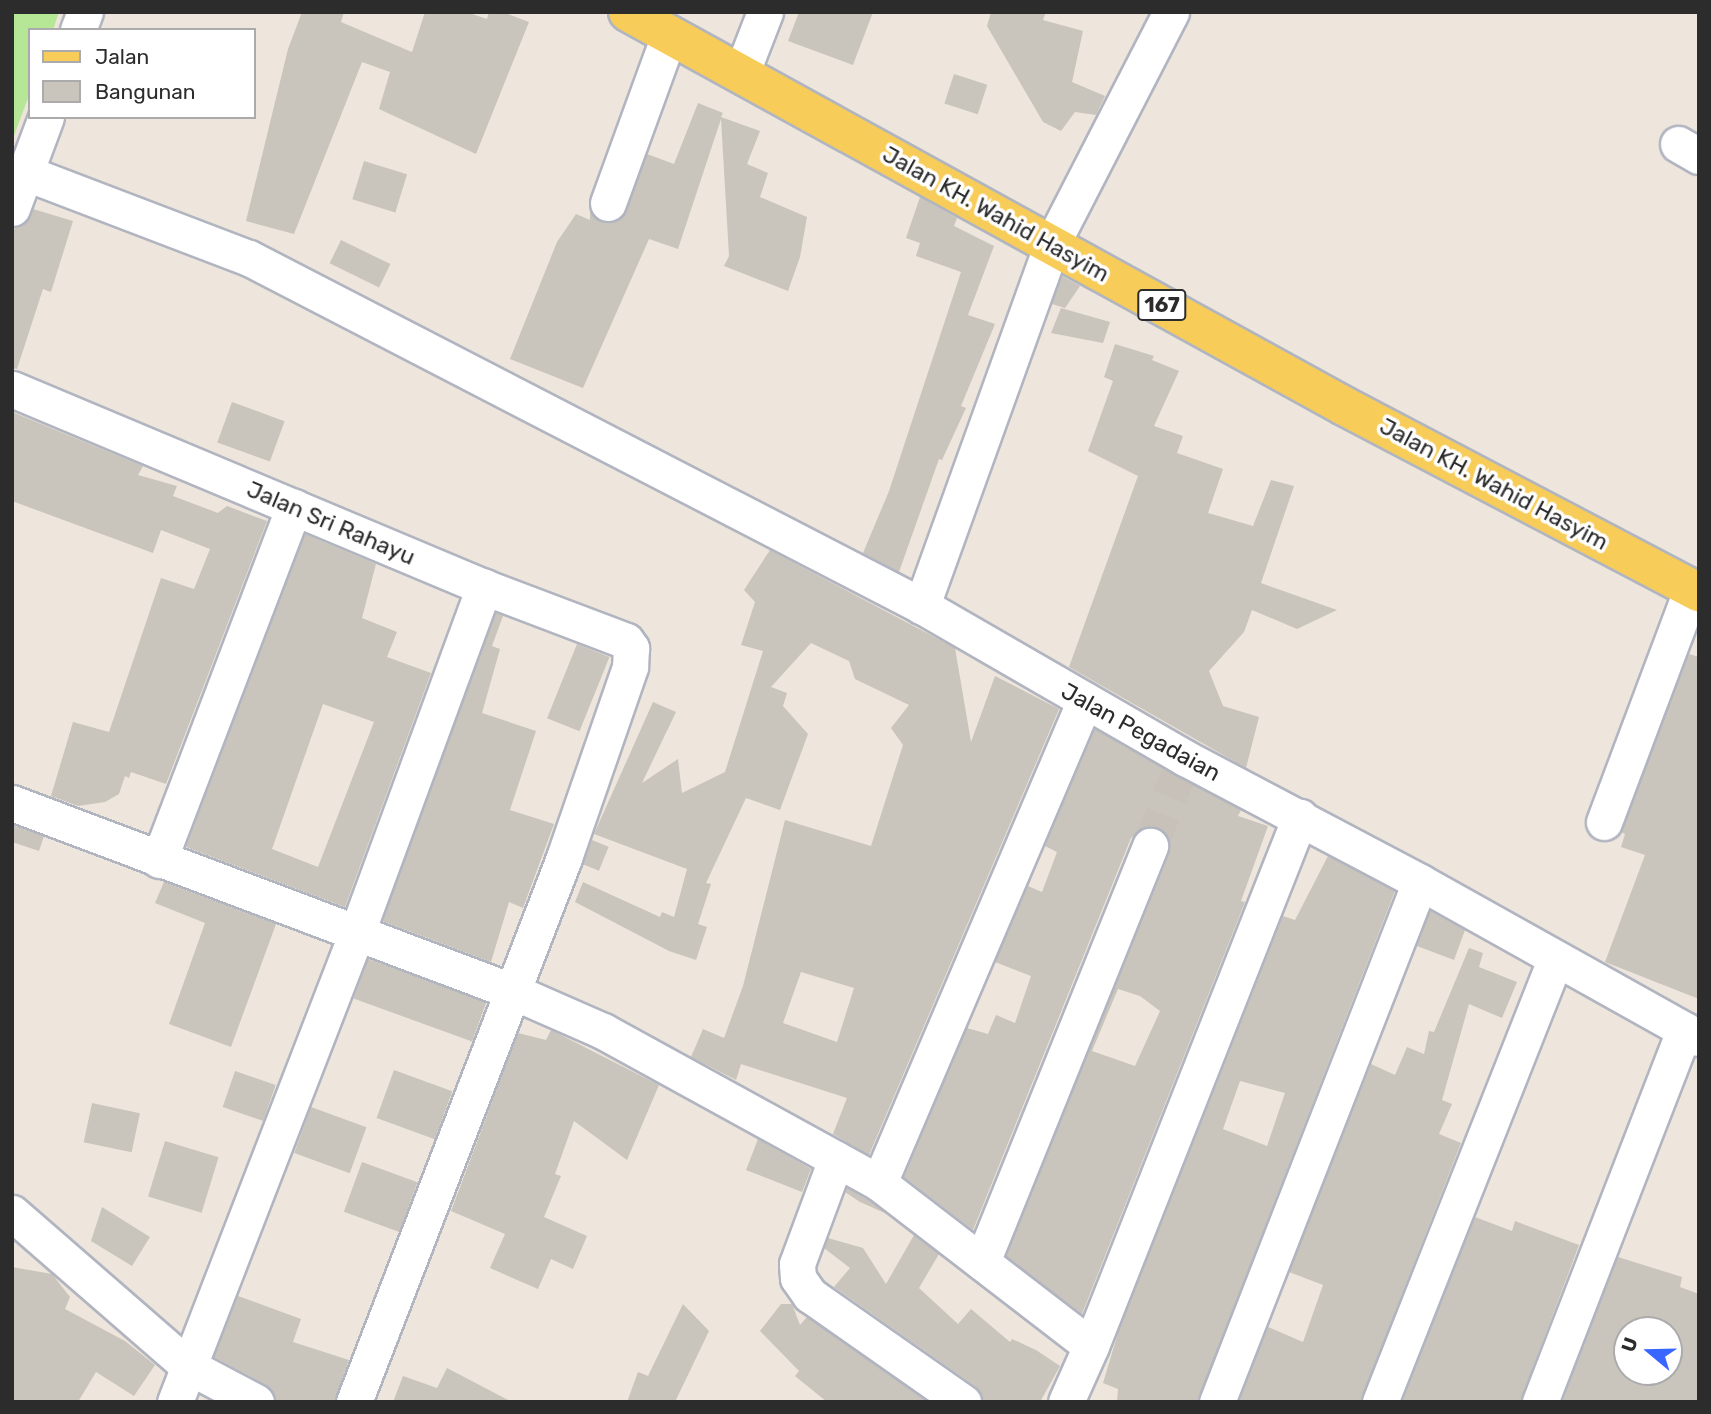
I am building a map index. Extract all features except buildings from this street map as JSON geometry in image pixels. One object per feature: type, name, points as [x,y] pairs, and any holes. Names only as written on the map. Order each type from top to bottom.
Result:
[{"type":"main road","name":"Jalan KH. Wahid Hasyim","points":[[628,12],[1344,407],[1695,590]]},
{"type":"street","points":[[741,74],[765,12]]},
{"type":"street","points":[[922,606],[1052,244],[1171,12]]},
{"type":"street","points":[[608,203],[669,35]]},
{"type":"street","points":[[12,208],[45,119]]},
{"type":"street","name":"Jalan Pegadaian","points":[[26,173],[249,258],[922,606],[1184,762],[1300,817],[1691,1034]]},
{"type":"street","name":"Jalan Sri Rahayu","points":[[12,389],[484,587],[626,641],[632,654],[629,667],[514,992]]},
{"type":"street","points":[[159,860],[294,507]]},
{"type":"street","points":[[175,1402],[357,932],[484,587]]},
{"type":"street","points":[[1604,822],[1695,590]]},
{"type":"street","points":[[879,1183],[1085,701]]},
{"type":"street","points":[[12,803],[514,992],[603,1031],[879,1183],[1091,1346]]},
{"type":"street","points":[[1066,1402],[1091,1346],[1300,817]]},
{"type":"street","points":[[982,1262],[1150,846]]},
{"type":"street","points":[[1217,1402],[1420,882]]},
{"type":"street","points":[[1380,1402],[1555,958]]},
{"type":"street","points":[[354,1402],[514,992]]},
{"type":"street","points":[[1539,1402],[1691,1034]]},
{"type":"street","points":[[836,1159],[797,1264],[798,1278],[810,1295],[963,1402]]},
{"type":"street","points":[[12,1213],[188,1366],[256,1402]]},
{"type":"green space","points":[[12,12],[59,12],[54,28],[28,28],[28,98],[12,141]]},
{"type":"tunnel","points":[[1150,846],[1182,765]]}]
